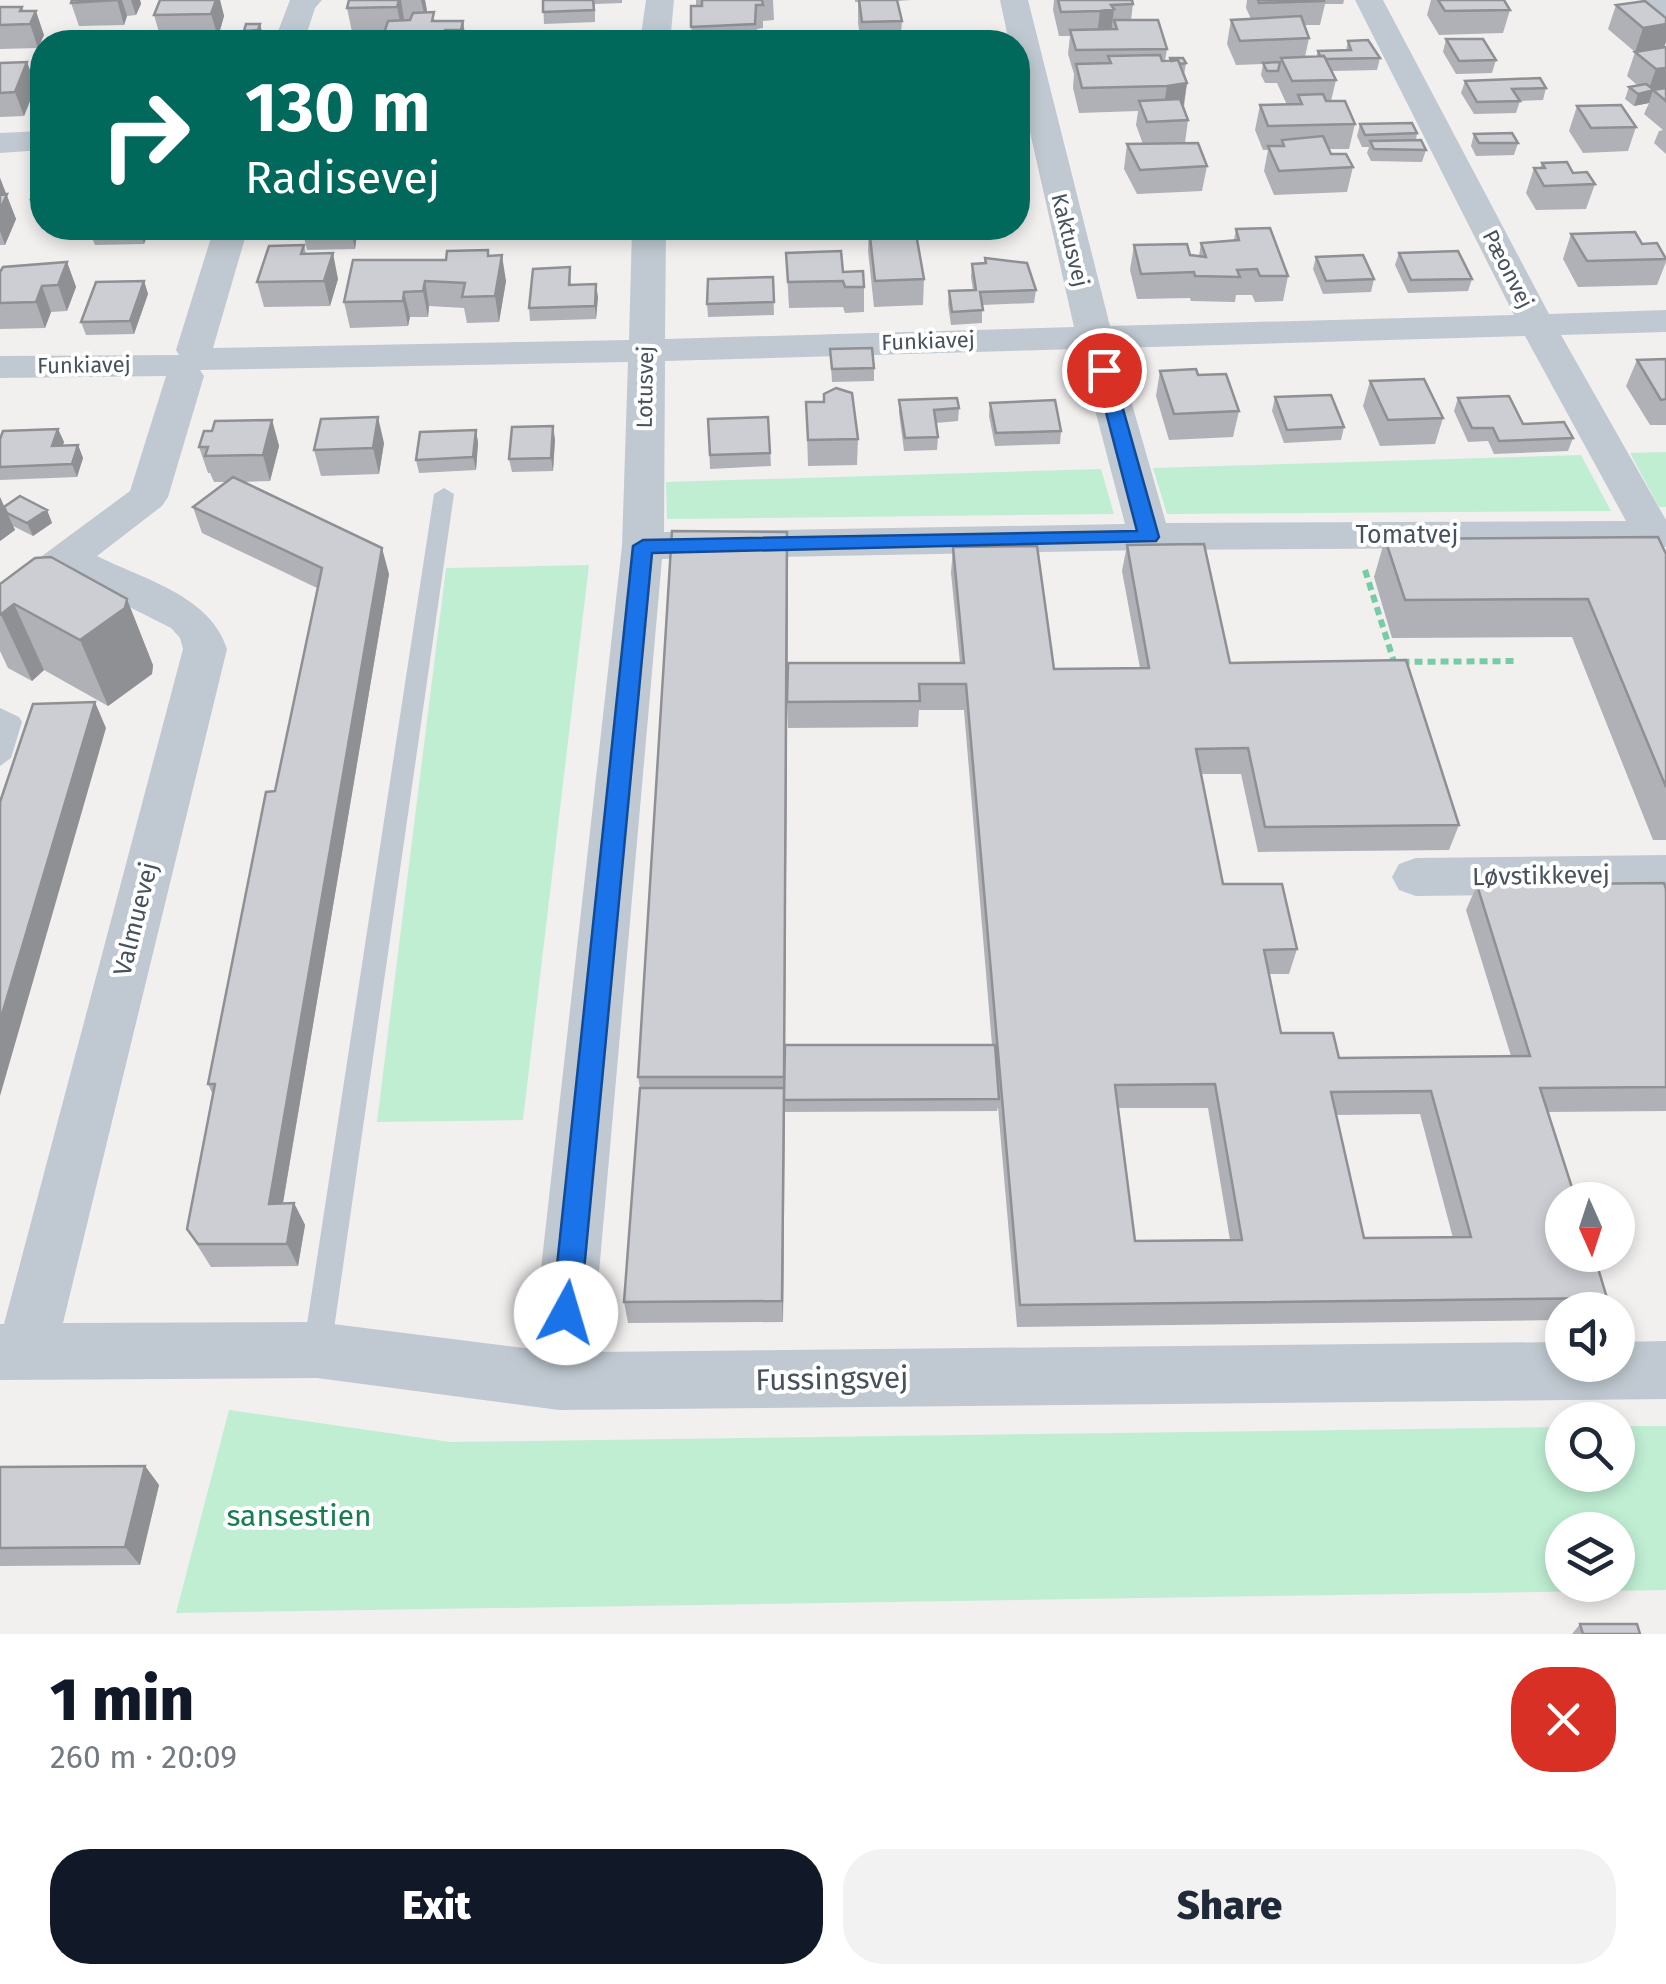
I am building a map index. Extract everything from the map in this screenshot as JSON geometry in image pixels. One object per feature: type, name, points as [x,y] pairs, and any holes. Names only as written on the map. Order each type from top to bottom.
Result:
[{"type":"street","points":[[293,30],[302,4],[308,0]]},
{"type":"street","points":[[656,30],[660,0]]},
{"type":"street","name":"Kaktusvej","points":[[1014,0],[1021,30]]},
{"type":"street","name":"Pæonvej","points":[[1369,0],[1537,325],[1660,534]]},
{"type":"street","points":[[1658,0],[1666,6]]},
{"type":"street","name":"Kaktusvej","points":[[1030,67],[1094,336],[1149,537]]},
{"type":"street","points":[[0,143],[30,142]]},
{"type":"street","points":[[0,609],[70,560],[148,497],[185,376],[181,356],[226,240]]},
{"type":"street","name":"Lotusvej","points":[[559,1382],[643,546],[649,240]]},
{"type":"street","name":"Funkiavej","points":[[0,367],[181,356],[214,361],[645,351],[1666,321]]},
{"type":"street","name":"Tomatvej","points":[[643,546],[1149,537],[1660,534]]},
{"type":"street","name":"Valmuevej","points":[[13,1352],[205,649],[200,632],[186,618],[70,560]]},
{"type":"street","name":"Løvstikkevej","points":[[1416,876],[1666,874]]},
{"type":"street","name":"Fussingsvej","points":[[13,1352],[317,1350],[559,1382],[1666,1370]]},
{"type":"lane","points":[[317,1350],[444,494]]},
{"type":"lane","points":[[0,716],[11,722],[0,758]]},
{"type":"path","points":[[1354,536],[1394,662],[1516,661]]},
{"type":"green space","points":[[1666,452],[1666,507],[1659,507],[1630,453]]},
{"type":"green space","points":[[1581,455],[1611,511],[1167,514],[1153,468]]},
{"type":"green space","points":[[1101,469],[1114,514],[667,519],[666,482]]},
{"type":"green space","points":[[589,565],[523,1120],[377,1122],[446,568]]},
{"type":"green space","name":"sansestien","points":[[229,1410],[450,1442],[1545,1427],[1545,1492],[1635,1492],[1635,1426],[1666,1426],[1666,1590],[1635,1590],[1635,1512],[1545,1512],[1545,1592],[176,1613]]},
{"type":"building","points":[[72,0],[117,0],[71,3]]},
{"type":"building","points":[[160,0],[216,0],[211,14],[154,15]]},
{"type":"building","points":[[349,0],[399,0],[397,7],[347,8]]},
{"type":"building","points":[[543,0],[593,0],[594,10],[543,12]]},
{"type":"building","points":[[702,0],[762,0],[763,5],[756,5],[755,24],[691,27],[691,6],[702,6]]},
{"type":"building","points":[[859,0],[897,0],[902,21],[862,22]]},
{"type":"building","points":[[1058,0],[1132,0],[1133,4],[1111,5],[1114,9],[1100,11],[1061,12]]},
{"type":"building","points":[[1258,0],[1324,0],[1324,1],[1259,3]]},
{"type":"building","points":[[1438,0],[1504,0],[1510,10],[1445,11]]},
{"type":"building","points":[[1645,1],[1666,18],[1666,24],[1643,28],[1616,5]]},
{"type":"building","points":[[0,7],[36,11],[30,24],[0,25]]},
{"type":"building","points":[[434,12],[432,21],[463,21],[461,30],[385,30],[388,21],[410,20],[413,13]]},
{"type":"building","points":[[1301,16],[1309,38],[1240,41],[1231,20]]},
{"type":"building","points":[[1114,20],[1158,20],[1167,49],[1076,50],[1070,30],[1117,29]]},
{"type":"building","points":[[246,24],[260,24],[258,30],[244,30]]},
{"type":"building","points":[[1446,39],[1483,39],[1496,60],[1459,61]]},
{"type":"building","points":[[1368,40],[1380,58],[1326,59],[1318,51],[1351,50],[1348,41]]},
{"type":"building","points":[[1666,47],[1666,68],[1656,69],[1635,52]]},
{"type":"building","points":[[1160,55],[1162,61],[1178,60],[1187,83],[1082,88],[1076,64],[1111,63],[1108,56]]},
{"type":"building","points":[[1324,56],[1336,80],[1292,81],[1281,58]]},
{"type":"building","points":[[27,62],[15,92],[0,93],[0,63]]},
{"type":"building","points":[[1280,62],[1278,71],[1267,71],[1263,63]]},
{"type":"building","points":[[1540,78],[1546,88],[1512,89],[1520,101],[1477,102],[1465,81]]},
{"type":"building","points":[[1646,84],[1654,90],[1638,94],[1629,87]]},
{"type":"building","points":[[1666,88],[1666,101],[1653,90]]},
{"type":"building","points":[[1323,94],[1326,101],[1345,101],[1355,124],[1268,126],[1260,105],[1302,104],[1298,95]]},
{"type":"building","points":[[1180,99],[1188,120],[1147,122],[1139,101]]},
{"type":"building","points":[[1621,105],[1636,127],[1591,128],[1577,106]]},
{"type":"building","points":[[1412,123],[1417,133],[1365,135],[1360,124]]},
{"type":"building","points":[[1512,133],[1518,143],[1479,143],[1474,134]]},
{"type":"building","points":[[1323,136],[1331,154],[1346,154],[1353,167],[1279,171],[1268,146],[1284,146],[1282,140]]},
{"type":"building","points":[[1421,140],[1426,150],[1374,149],[1370,141]]},
{"type":"building","points":[[1198,143],[1207,166],[1140,170],[1127,144]]},
{"type":"building","points":[[1567,162],[1573,173],[1587,172],[1595,184],[1544,186],[1534,168],[1545,168],[1542,163]]},
{"type":"building","points":[[1270,228],[1288,276],[1260,276],[1257,269],[1237,270],[1240,277],[1195,276],[1194,272],[1141,274],[1134,245],[1187,244],[1190,255],[1206,257],[1201,243],[1239,240],[1236,229]]},
{"type":"building","points":[[1635,232],[1642,244],[1657,243],[1666,259],[1587,261],[1571,234]]},
{"type":"building","points":[[870,240],[917,240],[924,279],[875,281]]},
{"type":"building","points":[[304,245],[301,254],[333,253],[324,281],[257,282],[269,246]]},
{"type":"building","points":[[488,250],[488,256],[502,255],[495,296],[462,297],[465,283],[425,281],[423,291],[404,292],[403,301],[344,302],[353,260],[446,260],[447,251]]},
{"type":"building","points":[[841,251],[843,272],[863,271],[864,287],[845,287],[843,281],[788,282],[786,253]]},
{"type":"building","points":[[1458,251],[1472,279],[1411,280],[1399,253]]},
{"type":"building","points":[[1363,255],[1374,279],[1326,281],[1316,257]]},
{"type":"building","points":[[985,258],[1027,263],[1036,290],[980,292],[983,310],[952,312],[949,291],[976,290],[972,264],[986,263]]},
{"type":"building","points":[[67,262],[58,285],[42,286],[36,302],[0,303],[3,267]]},
{"type":"building","points":[[570,267],[569,285],[596,284],[595,306],[529,308],[533,269]]},
{"type":"building","points":[[773,277],[774,302],[707,304],[708,279]]},
{"type":"building","points":[[144,281],[130,321],[81,322],[96,282]]},
{"type":"building","points":[[872,348],[874,368],[832,369],[830,349]]},
{"type":"building","points":[[1666,359],[1666,399],[1661,400],[1637,360]]},
{"type":"building","points":[[1196,369],[1198,375],[1226,374],[1239,411],[1174,414],[1160,371]]},
{"type":"building","points":[[1424,379],[1443,418],[1388,420],[1370,381]]},
{"type":"building","points":[[836,388],[852,393],[858,439],[808,440],[806,402],[824,402],[824,394]]},
{"type":"building","points":[[1331,395],[1344,427],[1287,430],[1275,397]]},
{"type":"building","points":[[1509,396],[1523,424],[1564,422],[1573,438],[1499,441],[1493,428],[1472,428],[1458,398]]},
{"type":"building","points":[[957,398],[959,408],[934,410],[938,437],[905,438],[899,400]]},
{"type":"building","points":[[1055,400],[1061,431],[996,433],[990,403]]},
{"type":"building","points":[[378,417],[373,448],[314,450],[321,419]]},
{"type":"building","points":[[768,417],[770,453],[710,455],[708,419]]},
{"type":"building","points":[[272,420],[263,455],[205,456],[208,447],[199,447],[204,431],[212,431],[215,421]]},
{"type":"building","points":[[553,426],[551,458],[509,459],[512,427]]},
{"type":"building","points":[[58,429],[52,446],[78,445],[72,464],[0,467],[3,431]]},
{"type":"building","points":[[476,430],[473,457],[416,460],[420,432]]},
{"type":"building","points":[[233,477],[382,548],[269,1204],[294,1203],[287,1244],[198,1244],[187,1229],[215,1084],[208,1084],[266,792],[275,791],[322,568],[193,507]]},
{"type":"building","points":[[20,496],[47,510],[27,523],[7,513],[4,507]]},
{"type":"building","points":[[672,531],[787,532],[784,1077],[638,1077]]},
{"type":"building","points":[[1658,537],[1666,554],[1666,787],[1588,599],[1405,600],[1385,539]]},
{"type":"building","points":[[1204,544],[1230,663],[1406,660],[1459,825],[1265,827],[1248,748],[1196,749],[1223,884],[1282,884],[1297,949],[1264,950],[1281,1033],[1333,1033],[1339,1058],[1530,1056],[1477,885],[1664,883],[1666,1087],[1540,1088],[1570,1182],[1545,1182],[1545,1272],[1599,1272],[1605,1292],[1545,1292],[1545,1299],[1020,1305],[966,684],[919,684],[920,701],[787,702],[788,663],[964,663],[953,547],[1037,546],[1054,669],[1149,668],[1127,545]],"holes":[[[1215,1084],[1242,1240],[1135,1241],[1115,1085]],[[1431,1091],[1471,1237],[1364,1238],[1331,1092]]]},
{"type":"building","points":[[51,557],[127,599],[125,608],[80,640],[14,604],[0,615],[0,584],[35,558]]},
{"type":"building","points":[[95,702],[0,1021],[0,802],[33,704]]},
{"type":"building","points":[[785,1045],[995,1045],[999,1099],[784,1100]]},
{"type":"building","points":[[640,1088],[784,1088],[782,1301],[624,1302]]},
{"type":"building","points":[[145,1466],[125,1547],[0,1548],[0,1467]]},
{"type":"building","points":[[1580,1624],[1637,1624],[1640,1634],[1583,1634]]},
{"type":"route","points":[[566,1313],[643,546],[1149,537],[1104,370]]}]
